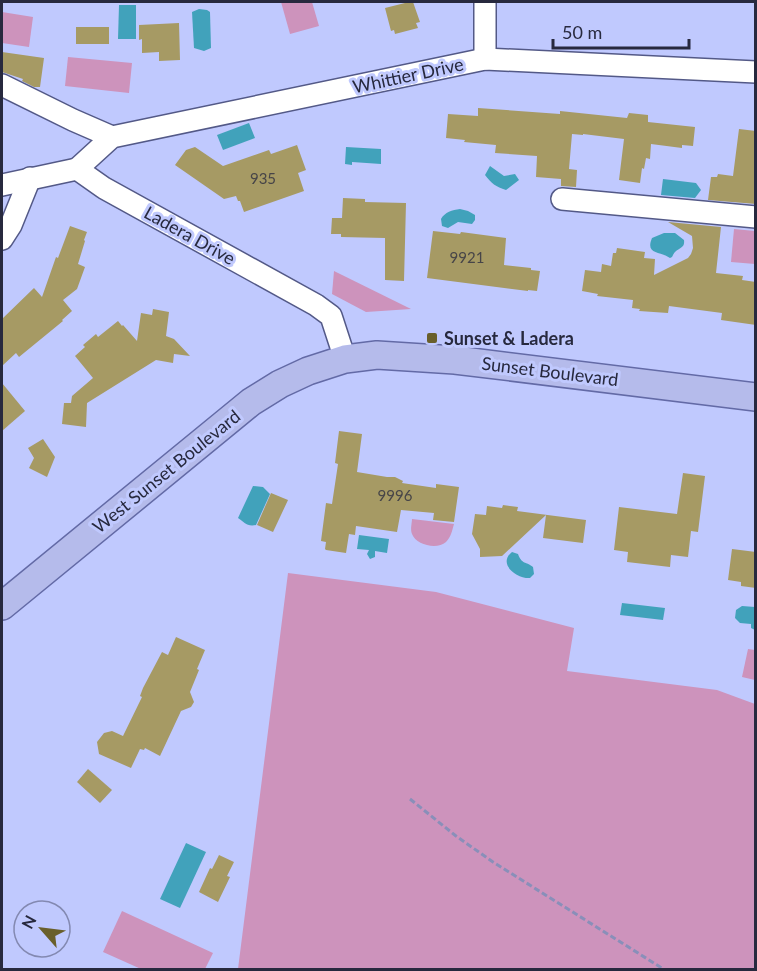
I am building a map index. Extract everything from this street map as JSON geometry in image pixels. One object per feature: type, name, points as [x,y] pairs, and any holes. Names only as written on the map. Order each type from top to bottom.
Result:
[{"type":"main road","name":"Sunset Boulevard","points":[[345,359],[377,355],[455,360],[756,397]]},
{"type":"main road","name":"West Sunset Boulevard","points":[[2,606],[251,402],[280,384],[308,371],[345,359]]},
{"type":"street","points":[[485,2],[485,58]]},
{"type":"street","name":"Whittier Drive","points":[[112,137],[485,58],[756,72]]},
{"type":"street","points":[[2,85],[112,137],[77,169],[2,185]]},
{"type":"street","name":"Ladera Drive","points":[[77,169],[104,189],[316,305],[331,316],[345,359]]},
{"type":"street","points":[[2,239],[30,178]]},
{"type":"street","points":[[562,199],[756,217]]},
{"type":"path","points":[[410,799],[493,862],[665,969]]},
{"type":"shaded area","points":[[281,2],[312,2],[319,26],[290,34]]},
{"type":"shaded area","points":[[2,12],[33,17],[29,47],[2,43]]},
{"type":"shaded area","points":[[68,57],[132,63],[129,93],[65,86]]},
{"type":"shaded area","points":[[734,229],[755,231],[755,264],[731,262]]},
{"type":"shaded area","points":[[334,271],[411,309],[366,312],[332,294]]},
{"type":"shaded area","points":[[412,519],[454,524],[446,542],[432,546],[414,538],[411,530]]},
{"type":"shaded area","points":[[288,573],[436,592],[574,628],[567,671],[717,690],[755,704],[755,969],[238,969]]},
{"type":"shaded area","points":[[748,649],[755,650],[755,680],[742,677]]},
{"type":"shaded area","points":[[122,911],[213,953],[205,969],[141,969],[103,952]]},
{"type":"water","points":[[119,5],[136,5],[136,39],[118,39]]},
{"type":"water","points":[[199,9],[210,12],[211,48],[204,51],[194,48],[192,12]]},
{"type":"water","points":[[249,123],[255,138],[223,150],[217,135]]},
{"type":"water","points":[[346,147],[381,149],[381,164],[352,162],[352,165],[345,164]]},
{"type":"water","points":[[490,166],[504,176],[515,174],[519,180],[506,190],[499,188],[485,175]]},
{"type":"water","points":[[663,179],[696,183],[701,190],[695,198],[661,195]]},
{"type":"water","points":[[460,209],[475,215],[472,224],[458,222],[448,228],[442,226],[441,219],[445,215]]},
{"type":"water","points":[[664,233],[675,233],[684,240],[683,246],[670,258],[655,252],[650,247],[652,238]]},
{"type":"water","points":[[253,486],[263,487],[270,494],[256,525],[250,525],[238,518]]},
{"type":"water","points":[[359,535],[389,539],[387,553],[375,551],[375,557],[370,559],[367,554],[369,550],[357,549]]},
{"type":"water","points":[[512,552],[518,554],[523,561],[533,567],[534,574],[530,578],[520,576],[510,570],[507,561]]},
{"type":"water","points":[[622,603],[665,608],[663,620],[620,615]]},
{"type":"water","points":[[742,606],[755,607],[755,630],[751,628],[751,624],[740,623],[735,618],[736,610]]},
{"type":"water","points":[[186,843],[206,852],[180,908],[160,899]]},
{"type":"building","points":[[413,2],[420,22],[416,23],[418,28],[395,34],[394,30],[391,31],[385,8]]},
{"type":"building","points":[[179,23],[180,60],[159,61],[159,52],[142,53],[139,25]]},
{"type":"building","points":[[76,27],[109,27],[109,44],[76,44]]},
{"type":"building","points":[[2,52],[44,58],[40,87],[34,87],[22,81],[23,79],[2,72]]},
{"type":"building","points":[[478,108],[560,114],[560,111],[627,118],[629,113],[648,115],[648,122],[695,127],[693,146],[682,145],[682,148],[651,144],[650,159],[646,158],[640,183],[619,180],[624,139],[572,134],[569,169],[577,170],[576,187],[561,186],[561,179],[536,177],[537,156],[495,153],[496,145],[446,138],[448,114],[478,116]]},
{"type":"building","points":[[739,129],[756,131],[756,204],[708,200],[711,177],[717,177],[718,174],[733,176]]},
{"type":"building","points":[[297,145],[306,170],[298,173],[304,191],[244,212],[236,196],[224,199],[175,165],[186,150],[195,147],[223,166],[269,150],[271,154]]},
{"type":"building","points":[[343,198],[365,199],[365,202],[406,203],[404,281],[385,280],[385,238],[341,237],[341,234],[331,234],[332,218],[342,218]]},
{"type":"building","points":[[668,222],[721,227],[716,273],[743,276],[742,280],[756,282],[756,325],[721,320],[722,313],[669,306],[668,313],[639,311],[640,309],[632,308],[633,300],[597,296],[598,294],[582,291],[585,270],[601,272],[602,264],[611,266],[613,253],[616,253],[617,248],[645,252],[644,258],[655,259],[654,275],[688,258],[693,248],[692,236]]},
{"type":"building","points":[[70,226],[87,232],[78,264],[85,267],[77,289],[63,300],[72,311],[19,357],[16,353],[2,366],[2,319],[34,288],[42,297]]},
{"type":"building","points":[[433,231],[506,238],[504,265],[540,271],[537,291],[427,278]]},
{"type":"building","points":[[153,309],[169,312],[166,336],[174,339],[190,356],[174,354],[173,363],[156,360],[87,403],[86,427],[62,424],[64,403],[71,403],[72,396],[93,378],[75,356],[85,347],[83,345],[96,334],[98,337],[118,321],[137,341],[141,313],[152,315]]},
{"type":"building","points":[[2,383],[25,411],[2,431]]},
{"type":"building","points":[[339,431],[362,434],[357,472],[395,477],[403,481],[402,483],[436,488],[436,484],[459,487],[454,522],[433,520],[434,513],[401,510],[397,532],[356,526],[355,535],[349,534],[346,553],[326,550],[326,542],[321,541],[326,503],[332,504],[338,464],[335,463]]},
{"type":"building","points":[[43,439],[55,457],[47,477],[29,468],[34,458],[28,448]]},
{"type":"building","points":[[683,473],[705,476],[698,532],[691,531],[688,557],[671,555],[670,567],[627,562],[628,552],[614,550],[619,507],[677,514]]},
{"type":"building","points":[[271,493],[288,500],[273,532],[257,525]]},
{"type":"building","points":[[503,505],[518,507],[517,511],[586,520],[583,543],[543,538],[546,515],[502,556],[480,557],[480,549],[472,534],[475,514],[486,515],[487,506],[502,508]]},
{"type":"building","points":[[732,549],[756,552],[756,588],[741,586],[741,582],[728,580]]},
{"type":"building","points":[[176,637],[205,650],[190,692],[194,702],[191,707],[181,711],[160,756],[145,748],[140,749],[131,768],[99,754],[97,742],[104,733],[112,731],[123,736],[142,697],[140,696],[143,688],[162,652],[168,655]]},
{"type":"building","points":[[88,769],[112,790],[100,803],[77,782]]},
{"type":"building","points":[[219,855],[234,862],[227,876],[230,877],[218,902],[199,892]]},
{"type":"place","name":"Sunset & Ladera","points":[[432,338]]}]
